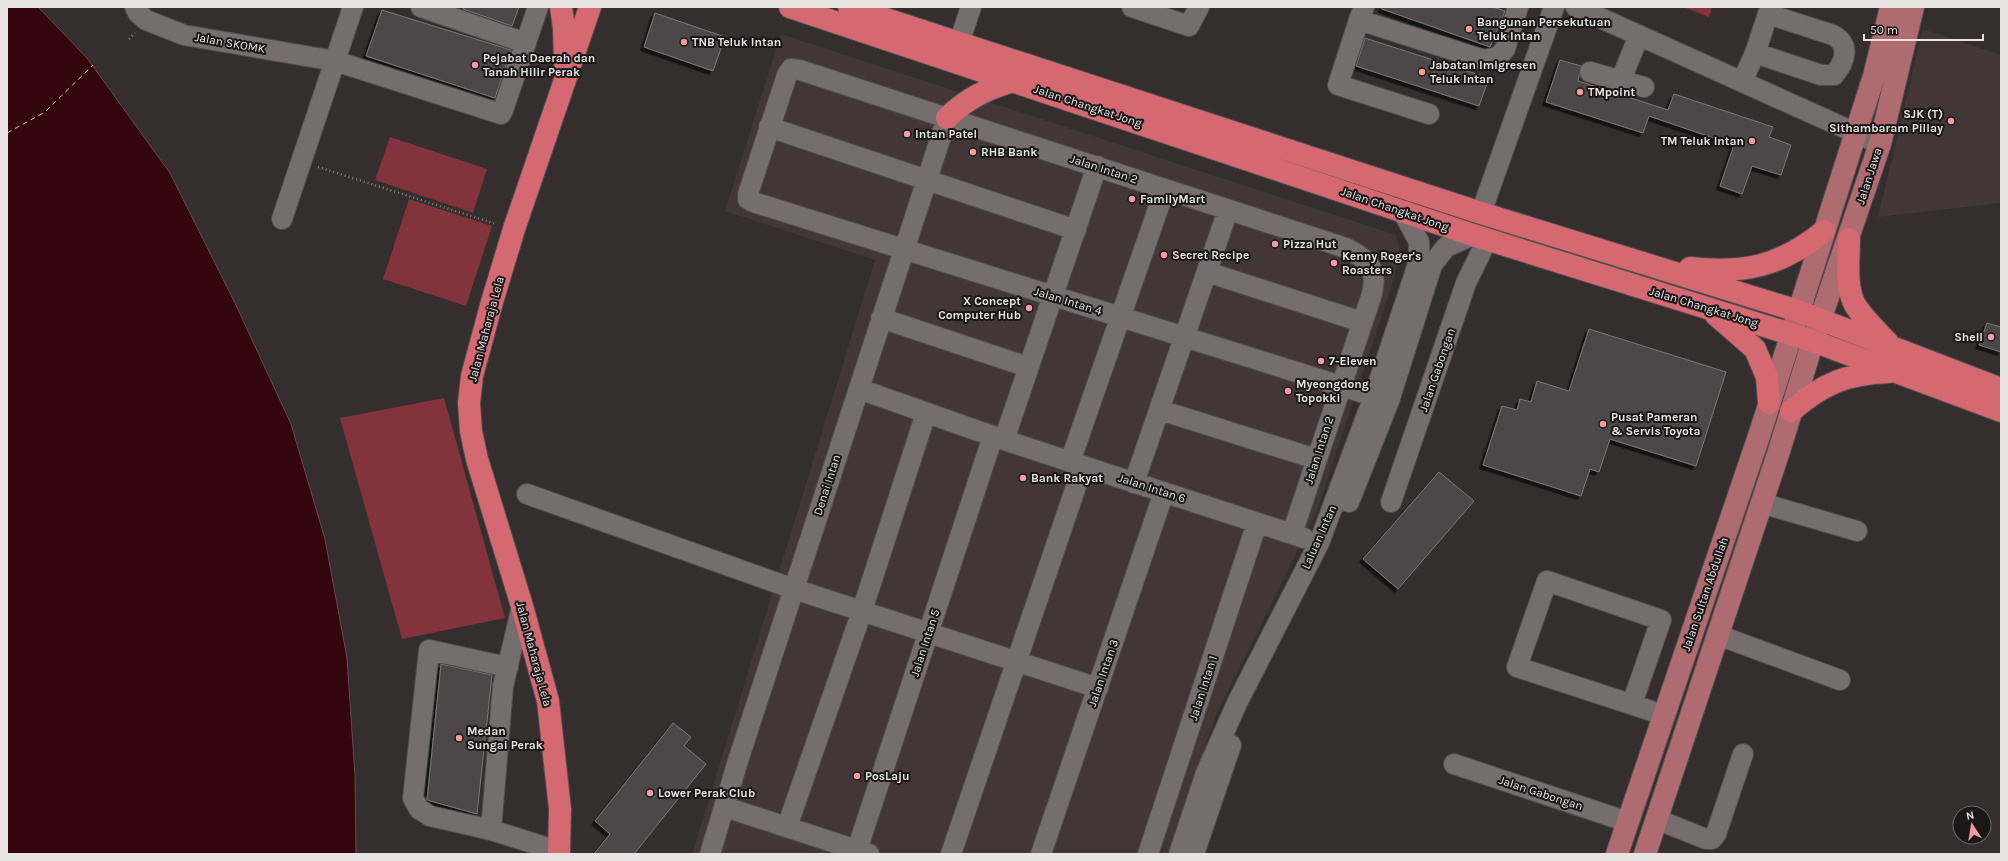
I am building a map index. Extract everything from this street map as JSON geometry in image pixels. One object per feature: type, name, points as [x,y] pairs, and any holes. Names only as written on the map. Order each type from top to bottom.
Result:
[{"type":"highway","points":[[561,7],[564,28],[565,79]]},
{"type":"highway","name":"Jalan Maharaja Lela","points":[[550,852],[548,808],[555,773],[548,701],[522,606],[477,459],[471,431],[469,404],[472,376],[482,334],[514,229],[590,7]]},
{"type":"highway","name":"Jalan Changkat Jong","points":[[790,7],[1480,238],[1813,341],[2001,411]]},
{"type":"highway","name":"Jalan Changkat Jong","points":[[849,7],[1481,213],[1798,311],[2001,389]]},
{"type":"highway","points":[[947,118],[958,107],[980,92],[1013,81]]},
{"type":"highway","points":[[1649,264],[1712,271],[1740,270],[1770,263],[1789,255],[1804,247],[1824,231]]},
{"type":"highway","points":[[1849,239],[1849,276],[1851,292],[1855,304],[1865,318],[1893,347]]},
{"type":"highway","points":[[1708,309],[1755,349],[1767,377],[1769,403]]},
{"type":"highway","points":[[1791,411],[1814,392],[1834,382],[1866,373],[1896,372]]},
{"type":"main road","points":[[1798,311],[1874,76],[1891,7]]},
{"type":"main road","name":"Jalan Jawa","points":[[1813,341],[1849,239],[1880,144],[1913,7]]},
{"type":"main road","name":"Jalan Sultan Abdullah","points":[[1617,854],[1769,403],[1798,311]]},
{"type":"main road","name":"Jalan Sultan Abdullah","points":[[1645,854],[1718,635],[1813,341]]},
{"type":"street","name":"Jalan SKOMK","points":[[135,7],[138,13],[146,20],[184,35],[335,61],[500,114],[503,110],[526,43]]},
{"type":"street","points":[[282,219],[353,7]]},
{"type":"street","points":[[421,7],[526,43],[538,7]]},
{"type":"street","points":[[959,43],[971,7]]},
{"type":"street","points":[[1132,7],[1189,26],[1199,7]]},
{"type":"street","points":[[1429,114],[1338,85],[1361,14],[1484,60],[1498,57],[1505,49],[1518,7]]},
{"type":"street","points":[[1481,213],[1554,7]]},
{"type":"street","points":[[1576,7],[1880,144]]},
{"type":"street","points":[[1742,82],[1755,53],[1763,10],[1840,39],[1844,49],[1843,64],[1834,75],[1821,75],[1755,53]]},
{"type":"street","points":[[1621,80],[1639,35]]},
{"type":"street","name":"Jalan Intan 2","points":[[769,127],[786,75],[791,69],[800,70],[1346,248],[1361,255],[1369,262],[1374,272],[1374,284],[1292,534]]},
{"type":"street","points":[[1590,72],[1644,87]]},
{"type":"street","name":"Denai Intan","points":[[710,854],[737,764],[947,118]]},
{"type":"street","points":[[769,127],[1076,230]]},
{"type":"street","name":"Jalan Intan 4","points":[[769,127],[748,194],[748,199],[753,202],[1381,399]]},
{"type":"street","name":"Jalan Intan 5","points":[[863,852],[929,632],[998,438],[1028,367],[1097,166]]},
{"type":"street","points":[[952,854],[1017,661],[1121,318],[1165,189]]},
{"type":"street","points":[[1134,482],[1228,210]]},
{"type":"street","name":"Laluan Intan","points":[[1381,399],[1419,261],[1419,242],[1403,212]]},
{"type":"street","name":"Laluan Intan","points":[[1194,854],[1236,730],[1325,545],[1432,265],[1446,247],[1480,238]]},
{"type":"street","name":"Jalan Gabongan","points":[[1391,502],[1480,238]]},
{"type":"street","points":[[1207,272],[1362,322]]},
{"type":"street","points":[[881,318],[1028,367]]},
{"type":"street","name":"Jalan Intan 6","points":[[859,389],[998,438],[1325,545]]},
{"type":"street","points":[[1160,410],[1316,460]]},
{"type":"street","points":[[787,827],[862,611],[926,413]]},
{"type":"street","name":"Jalan Intan 3","points":[[1041,854],[1164,492]]},
{"type":"street","points":[[527,494],[794,589],[1098,688]]},
{"type":"street","points":[[1761,503],[1857,531]]},
{"type":"street","name":"Jalan Intan 1","points":[[1148,854],[1257,523]]},
{"type":"street","name":"Laluan Intan","points":[[1179,854],[1206,773],[1237,703],[1325,545]]},
{"type":"street","points":[[1632,704],[1661,620],[1547,581],[1517,666],[1664,715]]},
{"type":"street","points":[[491,830],[503,686],[522,606]]},
{"type":"street","points":[[1718,635],[1840,680]]},
{"type":"street","points":[[508,667],[429,650],[413,798],[419,809],[430,816],[491,830],[550,852]]},
{"type":"street","points":[[1656,819],[1706,839],[1712,839],[1716,834],[1743,754]]},
{"type":"street","name":"Jalan Gabongan","points":[[1454,764],[1628,822]]},
{"type":"street","points":[[725,807],[863,852]]},
{"type":"path","points":[[301,162],[514,229]]},
{"type":"shaded area","points":[[7,7],[38,7],[87,58],[170,173],[235,303],[291,424],[325,539],[347,658],[355,776],[356,854],[7,854]]},
{"type":"shaded area","points":[[1683,7],[1712,7],[1709,17]]},
{"type":"shaded area","name":"SJK (T) Sithambaram Pillay","points":[[1923,29],[2001,55],[2001,203],[1878,217]]},
{"type":"shaded area","points":[[781,34],[1396,235],[1400,252],[1392,285],[1315,516],[1216,715],[1168,854],[692,854],[875,260],[725,211]]},
{"type":"shaded area","points":[[390,137],[487,169],[473,213],[375,180]]},
{"type":"shaded area","points":[[409,199],[492,226],[466,306],[383,279]]},
{"type":"shaded area","points":[[444,398],[505,618],[402,639],[340,418]]},
{"type":"building","points":[[463,7],[519,7],[512,26],[463,9]]},
{"type":"building","name":"Bangunan Persekutuan Teluk Intan","points":[[1382,7],[1493,7],[1505,11],[1490,47],[1382,9]]},
{"type":"building","points":[[382,10],[511,50],[495,98],[366,56]]},
{"type":"building","name":"TNB Teluk Intan","points":[[655,13],[725,37],[713,71],[644,47]]},
{"type":"building","name":"Jabatan Imigresen Teluk Intan","points":[[1365,38],[1489,78],[1479,106],[1356,66]]},
{"type":"building","points":[[1560,60],[1581,66],[1578,81],[1668,110],[1674,94],[1773,127],[1769,137],[1791,145],[1781,175],[1752,166],[1742,194],[1720,186],[1734,145],[1649,116],[1643,133],[1546,102]]},
{"type":"building","name":"Shell","points":[[1987,323],[2001,327],[2001,352],[1979,345]]},
{"type":"building","name":"Pusat Pameran & Servis Toyota","points":[[1589,329],[1726,372],[1696,466],[1610,439],[1599,472],[1590,469],[1581,496],[1483,465],[1502,406],[1517,410],[1520,399],[1531,402],[1537,381],[1569,391]]},
{"type":"building","points":[[1439,472],[1474,501],[1398,589],[1363,559]]},
{"type":"building","name":"Medan Sungai Perak","points":[[441,664],[492,675],[477,814],[427,800]]},
{"type":"building","name":"Lower Perak Club","points":[[673,723],[691,737],[684,746],[706,764],[634,854],[594,854],[610,834],[595,821]]},
{"type":"ferry route","points":[[7,133],[45,112],[93,65]]},
{"type":"place","name":"Bangunan Persekutuan Teluk Intan","points":[[1469,29]]},
{"type":"place","name":"TNB Teluk Intan","points":[[684,42]]},
{"type":"place","name":"Pejabat Daerah dan Tanah Hilir Perak","points":[[475,65]]},
{"type":"place","name":"Jabatan Imigresen Teluk Intan","points":[[1422,72]]},
{"type":"place","name":"TMpoint","points":[[1580,92]]},
{"type":"place","name":"SJK (T) Sithambaram Pillay","points":[[1951,121]]},
{"type":"place","name":"Intan Patel","points":[[907,134]]},
{"type":"place","name":"TM Teluk Intan","points":[[1752,141]]},
{"type":"place","name":"RHB Bank","points":[[973,152]]},
{"type":"place","name":"FamilyMart","points":[[1132,199]]},
{"type":"place","name":"Pizza Hut","points":[[1275,244]]},
{"type":"place","name":"Secret Recipe","points":[[1164,255]]},
{"type":"place","name":"Kenny Roger's Roasters","points":[[1334,263]]},
{"type":"place","name":"X Concept Computer Hub","points":[[1029,308]]},
{"type":"place","name":"Shell","points":[[1991,337]]},
{"type":"place","name":"7-Eleven","points":[[1321,361]]},
{"type":"place","name":"Myeongdong Topokki","points":[[1288,391]]},
{"type":"place","name":"Pusat Pameran & Servis Toyota","points":[[1603,424]]},
{"type":"place","name":"Bank Rakyat","points":[[1023,478]]},
{"type":"place","name":"Medan Sungai Perak","points":[[459,738]]},
{"type":"place","name":"PosLaju","points":[[857,776]]},
{"type":"place","name":"Lower Perak Club","points":[[650,793]]}]
